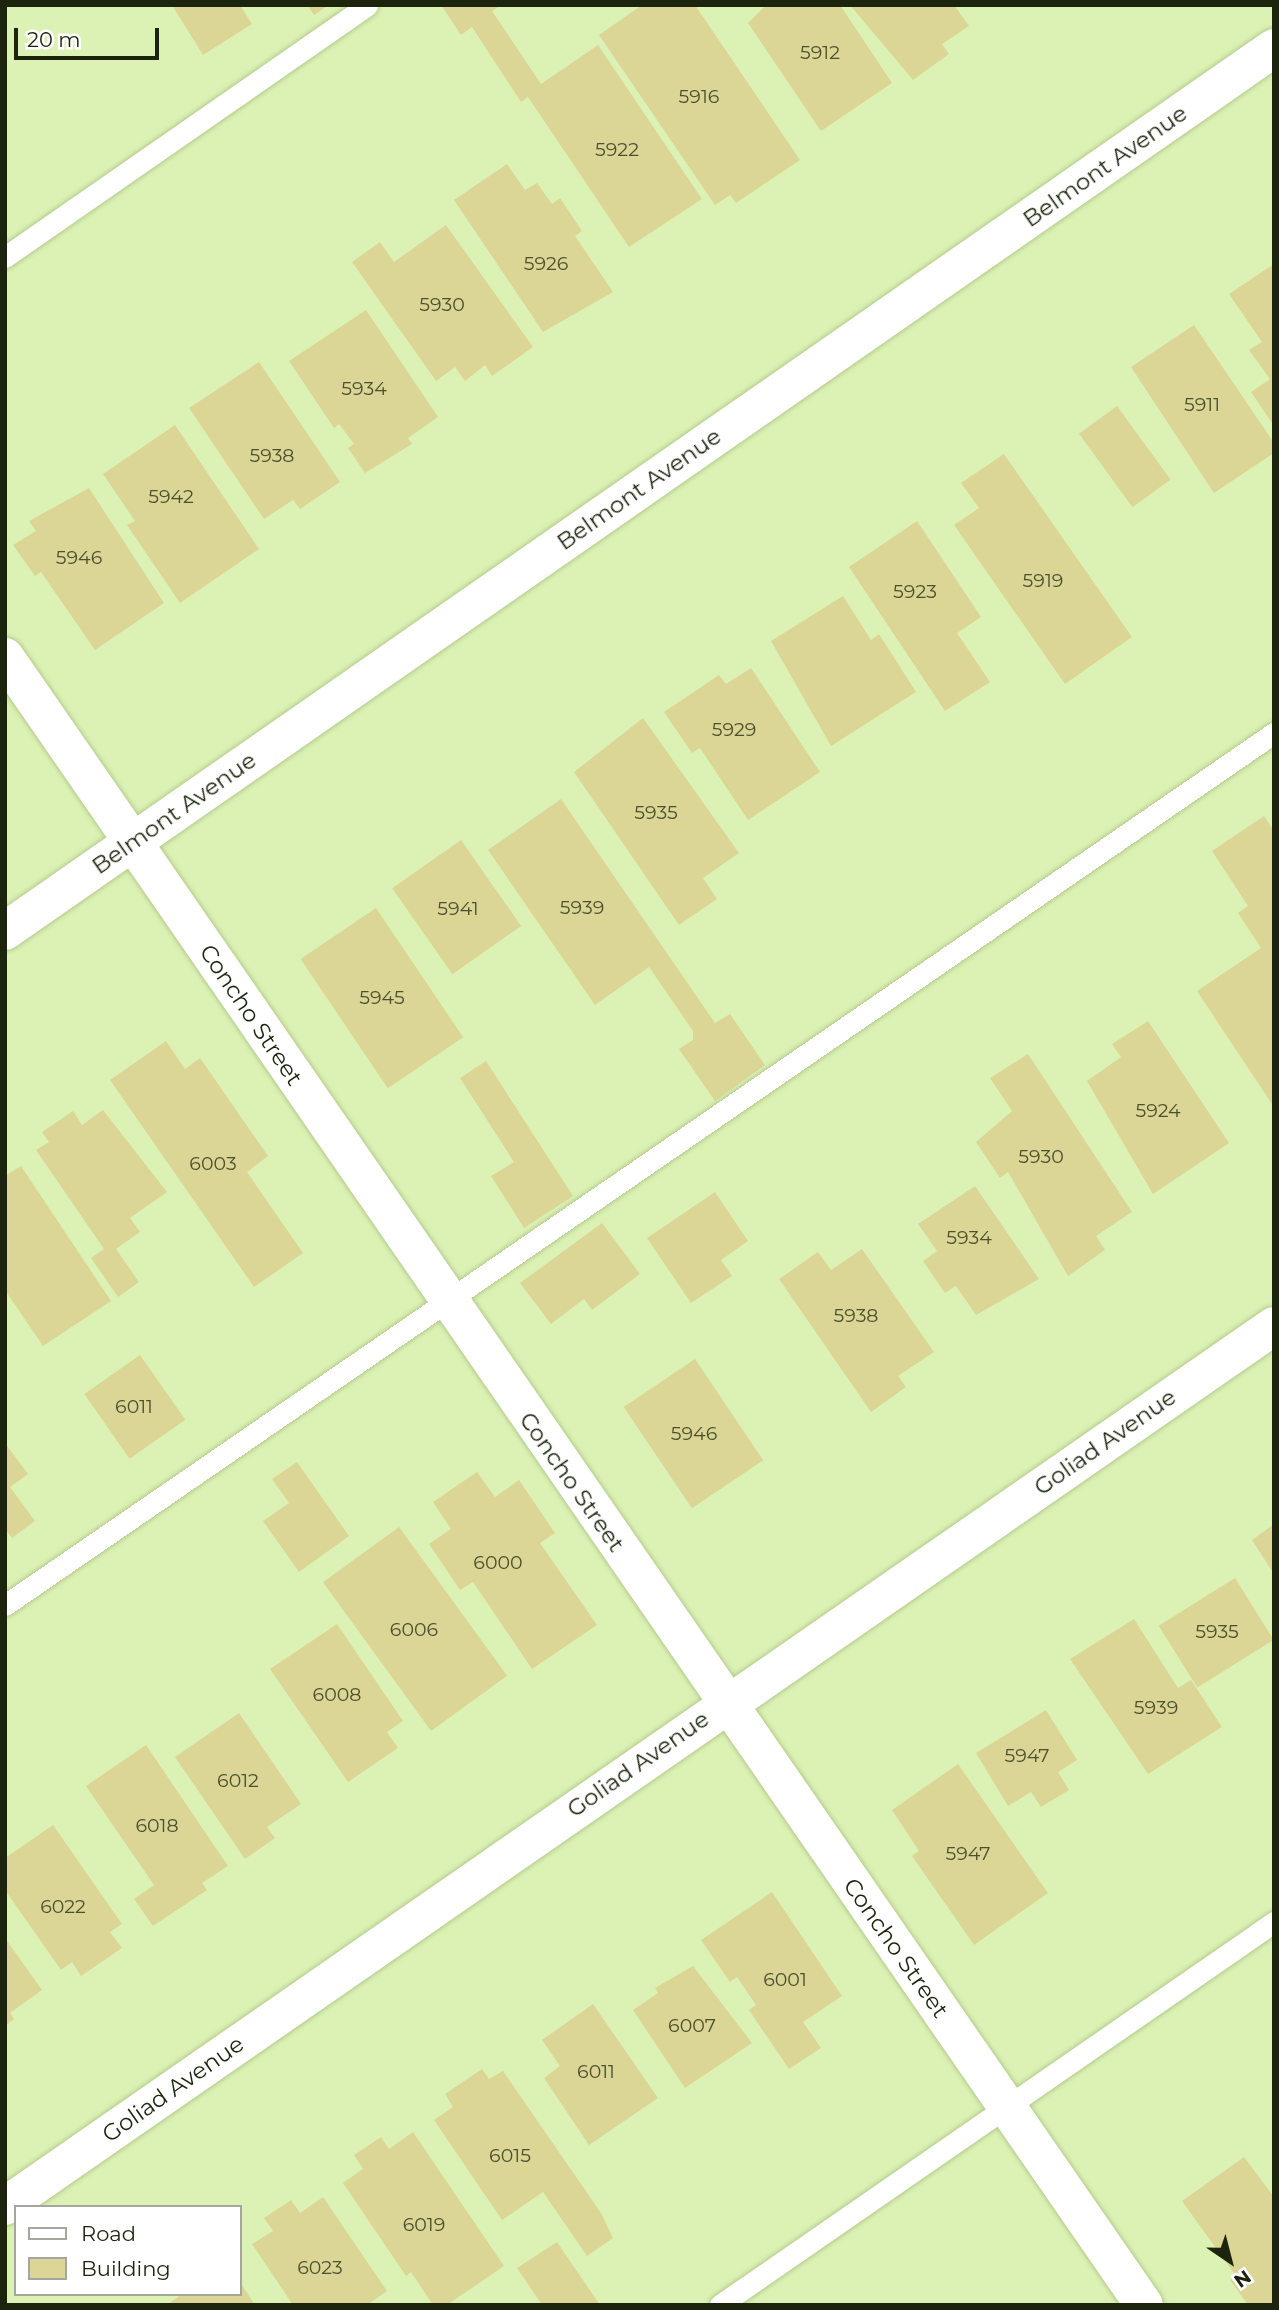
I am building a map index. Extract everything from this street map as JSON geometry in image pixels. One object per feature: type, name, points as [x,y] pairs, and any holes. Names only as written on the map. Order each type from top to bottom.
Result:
[{"type":"street","name":"Belmont Avenue","points":[[5,931],[1274,48]]},
{"type":"street","name":"Concho Street","points":[[5,656],[445,1300],[1144,2305]]},
{"type":"street","name":"Goliad Avenue","points":[[5,2206],[726,1703],[1274,1326]]},
{"type":"lane","points":[[5,257],[367,5]]},
{"type":"lane","points":[[5,1605],[445,1300],[1274,733]]},
{"type":"lane","points":[[720,2305],[1274,1922]]},
{"type":"building","points":[[172,5],[240,5],[252,24],[203,55]]},
{"type":"building","points":[[307,5],[329,5],[314,15]]},
{"type":"building","points":[[441,5],[502,5],[492,11],[541,84],[598,45],[702,199],[629,247],[528,97],[521,102],[472,27],[461,35]]},
{"type":"building","points":[[642,5],[695,5],[800,160],[736,203],[730,195],[715,205],[599,35]]},
{"type":"building","points":[[766,5],[840,5],[892,83],[821,131],[748,23]]},
{"type":"building","points":[[850,5],[954,5],[969,26],[942,44],[949,54],[913,80]]},
{"type":"building","points":[[507,164],[525,190],[537,183],[552,204],[560,198],[582,231],[575,236],[613,292],[543,332],[454,200]]},
{"type":"building","points":[[446,225],[533,347],[492,376],[485,365],[465,381],[455,367],[436,381],[352,262],[380,242],[394,262]]},
{"type":"building","points":[[1274,264],[1274,426],[1251,392],[1270,379],[1249,350],[1262,342],[1229,294]]},
{"type":"building","points":[[366,310],[438,417],[408,438],[412,444],[365,473],[348,448],[354,444],[339,424],[334,428],[289,361]]},
{"type":"building","points":[[1194,325],[1274,443],[1274,453],[1214,493],[1131,367]]},
{"type":"building","points":[[259,362],[340,482],[300,509],[293,500],[264,519],[189,408]]},
{"type":"building","points":[[1117,406],[1170,480],[1132,507],[1079,434]]},
{"type":"building","points":[[175,425],[259,549],[180,603],[127,525],[135,521],[103,474]]},
{"type":"building","points":[[1004,454],[1132,637],[1065,684],[954,525],[979,508],[961,483]]},
{"type":"building","points":[[89,488],[164,603],[95,650],[41,572],[35,576],[13,545],[36,531],[29,521]]},
{"type":"building","points":[[917,521],[981,617],[957,633],[990,682],[945,711],[849,567]]},
{"type":"building","points":[[843,596],[871,640],[879,634],[916,692],[831,746],[771,641]]},
{"type":"building","points":[[751,668],[820,772],[748,820],[700,748],[692,753],[664,712],[719,675],[726,684]]},
{"type":"building","points":[[643,718],[739,853],[703,878],[717,899],[679,925],[574,772]]},
{"type":"building","points":[[561,799],[715,1023],[730,1014],[765,1065],[715,1101],[679,1049],[693,1040],[693,1031],[649,967],[595,1005],[488,850]]},
{"type":"building","points":[[1264,816],[1274,831],[1274,1107],[1197,991],[1261,948],[1238,913],[1248,906],[1212,851]]},
{"type":"building","points":[[461,840],[521,926],[452,974],[392,888]]},
{"type":"building","points":[[376,908],[463,1037],[388,1088],[301,959]]},
{"type":"building","points":[[1148,1021],[1229,1143],[1153,1194],[1087,1081],[1121,1057],[1112,1044]]},
{"type":"building","points":[[166,1041],[185,1069],[200,1058],[268,1156],[247,1172],[303,1253],[254,1287],[110,1080]]},
{"type":"building","points":[[1028,1054],[1132,1212],[1096,1236],[1105,1250],[1068,1276],[1008,1172],[1000,1178],[976,1142],[1012,1111],[990,1078]]},
{"type":"building","points":[[486,1061],[573,1196],[524,1228],[491,1176],[514,1162],[460,1078]]},
{"type":"building","points":[[103,1110],[167,1192],[130,1218],[140,1232],[116,1249],[139,1282],[118,1297],[91,1258],[104,1249],[36,1150],[49,1142],[42,1132],[73,1111],[82,1125]]},
{"type":"building","points":[[21,1166],[111,1301],[43,1346],[5,1290],[5,1176]]},
{"type":"building","points":[[975,1186],[1039,1279],[976,1315],[956,1286],[945,1293],[923,1261],[937,1251],[918,1224]]},
{"type":"building","points":[[715,1192],[748,1241],[721,1260],[732,1276],[691,1303],[647,1238]]},
{"type":"building","points":[[602,1223],[640,1274],[592,1310],[584,1299],[551,1324],[520,1283]]},
{"type":"building","points":[[862,1249],[934,1352],[898,1376],[906,1387],[871,1412],[779,1279],[818,1252],[831,1270]]},
{"type":"building","points":[[140,1355],[185,1420],[130,1459],[84,1394]]},
{"type":"building","points":[[695,1359],[763,1460],[692,1508],[624,1407]]},
{"type":"building","points":[[5,1443],[28,1474],[10,1487],[35,1521],[12,1538],[5,1529]]},
{"type":"building","points":[[297,1462],[349,1536],[299,1572],[263,1521],[289,1503],[272,1479]]},
{"type":"building","points":[[477,1472],[495,1497],[519,1480],[555,1533],[540,1543],[597,1625],[532,1669],[473,1582],[460,1590],[429,1544],[451,1529],[433,1502]]},
{"type":"building","points":[[1274,1524],[1274,1574],[1252,1540]]},
{"type":"building","points":[[399,1527],[507,1676],[431,1731],[323,1582]]},
{"type":"building","points":[[1235,1578],[1274,1640],[1197,1688],[1159,1626]]},
{"type":"building","points":[[1134,1619],[1178,1688],[1191,1680],[1222,1727],[1148,1774],[1070,1659]]},
{"type":"building","points":[[337,1624],[403,1721],[387,1732],[398,1748],[348,1782],[270,1669]]},
{"type":"building","points":[[1046,1710],[1077,1760],[1058,1772],[1069,1790],[1041,1807],[1031,1792],[1008,1806],[976,1753]]},
{"type":"building","points":[[239,1713],[301,1804],[267,1827],[275,1838],[245,1859],[175,1757]]},
{"type":"building","points":[[146,1745],[228,1866],[202,1883],[207,1890],[153,1926],[134,1899],[154,1885],[86,1786]]},
{"type":"building","points":[[958,1764],[1048,1893],[974,1945],[912,1856],[919,1851],[892,1810]]},
{"type":"building","points":[[53,1825],[122,1924],[110,1932],[122,1948],[81,1976],[72,1962],[61,1970],[5,1890],[5,1858]]},
{"type":"building","points":[[772,1892],[842,1996],[803,2022],[821,2048],[789,2069],[749,2010],[756,2005],[737,1977],[730,1982],[701,1940]]},
{"type":"building","points":[[5,1938],[42,1990],[10,2013],[14,2019],[5,2026]]},
{"type":"building","points":[[693,1966],[752,2043],[685,2088],[633,2010],[658,1993],[655,1988]]},
{"type":"building","points":[[593,2004],[658,2098],[589,2145],[544,2078],[560,2066],[542,2040]]},
{"type":"building","points":[[482,2069],[489,2079],[503,2071],[601,2213],[613,2238],[587,2256],[543,2192],[502,2220],[434,2120],[453,2107],[445,2094]]},
{"type":"building","points":[[413,2132],[504,2266],[447,2305],[433,2305],[411,2272],[406,2276],[343,2183],[363,2169],[354,2155],[381,2137],[389,2149]]},
{"type":"building","points":[[1244,2157],[1274,2197],[1274,2305],[1248,2305],[1230,2280],[1236,2276],[1182,2201]]},
{"type":"building","points":[[323,2197],[387,2291],[367,2305],[293,2305],[252,2244],[273,2231],[264,2218],[291,2200],[300,2213]]},
{"type":"building","points":[[557,2242],[600,2305],[542,2305],[517,2268]]},
{"type":"building","points":[[242,2285],[255,2305],[167,2305],[179,2296],[242,2296]]}]
